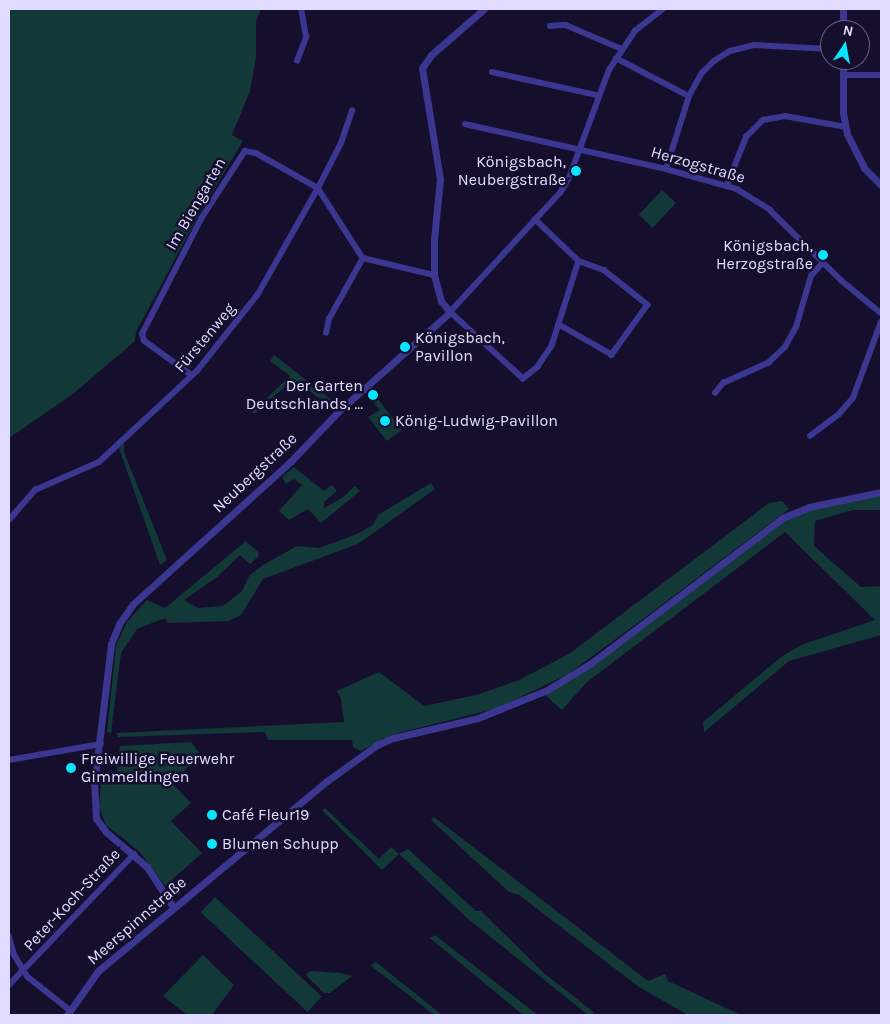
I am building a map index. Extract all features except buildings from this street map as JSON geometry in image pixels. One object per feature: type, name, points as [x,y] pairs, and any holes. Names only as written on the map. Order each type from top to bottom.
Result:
[{"type":"street","points":[[297,61],[306,37],[301,9]]},
{"type":"street","points":[[484,9],[431,55],[422,68],[440,179],[434,238],[434,275],[441,302],[523,379],[538,367],[552,346],[578,261]]},
{"type":"street","name":"Neubergstraße","points":[[173,907],[150,872],[134,854],[106,832],[96,818],[94,785],[101,744],[103,698],[111,644],[119,624],[133,604],[291,461],[339,411],[450,312],[535,219],[565,185],[597,95],[616,58],[635,31],[663,9]]},
{"type":"street","points":[[550,26],[566,25],[622,49]]},
{"type":"street","points":[[666,169],[689,96],[706,67],[736,49],[765,45],[820,48]]},
{"type":"street","points":[[616,58],[689,96]]},
{"type":"street","points":[[843,70],[846,127],[864,168],[881,185]]},
{"type":"street","points":[[492,72],[597,95]]},
{"type":"street","points":[[843,75],[881,75]]},
{"type":"street","name":"Fürstenweg","points":[[9,520],[35,490],[99,462],[192,376],[258,294],[318,188],[341,143],[352,111]]},
{"type":"street","points":[[727,185],[746,137],[763,120],[785,116],[846,127]]},
{"type":"street","name":"Herzogstraße","points":[[466,124],[666,169],[727,185],[763,204],[823,262],[881,313]]},
{"type":"street","name":"Im Biengarten","points":[[192,376],[144,341],[142,334],[201,219],[241,153],[256,153],[318,188],[363,258]]},
{"type":"street","points":[[535,219],[578,261],[604,270],[646,303],[647,309],[610,355],[559,325]]},
{"type":"street","points":[[326,333],[327,323],[363,258],[434,275]]},
{"type":"street","points":[[715,393],[723,383],[768,363],[785,348],[796,327],[811,276],[823,262]]},
{"type":"street","points":[[810,436],[839,414],[853,398],[881,322]]},
{"type":"street","name":"Meerspinnstraße","points":[[68,1013],[98,971],[173,907],[376,745],[393,738],[478,718],[547,690],[590,664],[782,518],[809,507],[881,492]]},
{"type":"street","points":[[9,760],[101,744]]},
{"type":"street","name":"Peter-Koch-Straße","points":[[9,985],[134,854]]},
{"type":"street","points":[[9,935],[14,954],[24,971],[68,1013]]},
{"type":"green space","points":[[9,9],[261,9],[256,21],[256,57],[250,91],[232,135],[243,141],[198,216],[136,332],[135,341],[73,394],[9,438]]},
{"type":"green space","points":[[662,190],[676,203],[653,228],[639,215]]},
{"type":"green space","points":[[274,355],[337,404],[329,406],[302,385],[296,390],[288,384],[254,414],[252,412],[290,376],[270,361]]},
{"type":"green space","points":[[373,393],[402,430],[387,441],[368,417],[380,410],[370,399]]},
{"type":"green space","points":[[124,443],[124,452],[167,560],[160,565],[119,448]]},
{"type":"green space","points":[[294,467],[324,491],[332,485],[337,491],[324,502],[324,508],[342,498],[355,486],[360,491],[321,523],[308,509],[289,520],[279,511],[302,485],[294,479],[286,484],[282,477]]},
{"type":"green space","points":[[431,483],[435,489],[358,544],[263,579],[241,615],[229,621],[168,623],[165,618],[137,629],[121,653],[111,733],[107,732],[116,646],[127,622],[147,600],[165,608],[246,541],[259,553],[258,557],[250,564],[240,555],[217,577],[184,600],[198,608],[223,606],[242,591],[249,576],[263,565],[297,546],[319,548],[357,534],[373,525],[378,515]]},
{"type":"green space","points":[[881,495],[881,510],[853,510],[815,521],[814,546],[861,587],[881,586],[881,635],[789,661],[704,732],[703,722],[781,657],[801,645],[875,620],[785,532],[587,682],[562,710],[545,695],[579,675],[780,523],[808,511]]},
{"type":"green space","points":[[782,501],[789,509],[568,674],[498,708],[398,733],[360,751],[353,747],[352,740],[268,740],[265,732],[118,737],[117,733],[344,722],[341,699],[337,691],[379,672],[424,706],[476,695],[519,680],[569,654],[769,503]]},
{"type":"green space","points":[[191,742],[201,755],[171,782],[191,803],[171,821],[202,853],[165,886],[140,852],[106,825],[99,807],[101,783],[106,775],[113,779],[117,772],[120,746]]},
{"type":"green space","points":[[325,808],[379,859],[391,847],[399,854],[382,870],[322,810]]},
{"type":"green space","points":[[434,817],[648,981],[665,974],[668,981],[741,1015],[688,1015],[639,987],[519,895],[509,892],[431,820]]},
{"type":"green space","points":[[408,849],[476,911],[481,911],[545,974],[595,1013],[588,1015],[467,918],[399,854]]},
{"type":"green space","points":[[215,897],[322,997],[307,1012],[201,912]]},
{"type":"green space","points":[[435,935],[538,1015],[523,1015],[430,938]]},
{"type":"green space","points":[[203,955],[234,985],[212,1015],[187,1015],[163,996]]},
{"type":"green space","points":[[376,962],[442,1015],[434,1015],[370,965]]},
{"type":"green space","points":[[310,971],[341,973],[352,976],[330,993],[324,993],[306,975]]},
{"type":"place","name":"Königsbach, Neubergstraße","points":[[576,171]]},
{"type":"place","name":"Königsbach, Herzogstraße","points":[[823,255]]},
{"type":"place","name":"Königsbach, Pavillon","points":[[405,347]]},
{"type":"place","name":"Der Garten Deutschlands, ...","points":[[373,395]]},
{"type":"place","name":"König-Ludwig-Pavillon","points":[[385,421]]},
{"type":"place","name":"Freiwillige Feuerwehr Gimmeldingen","points":[[71,768]]},
{"type":"place","name":"Café Fleur19","points":[[212,815]]},
{"type":"place","name":"Blumen Schupp","points":[[212,844]]}]
